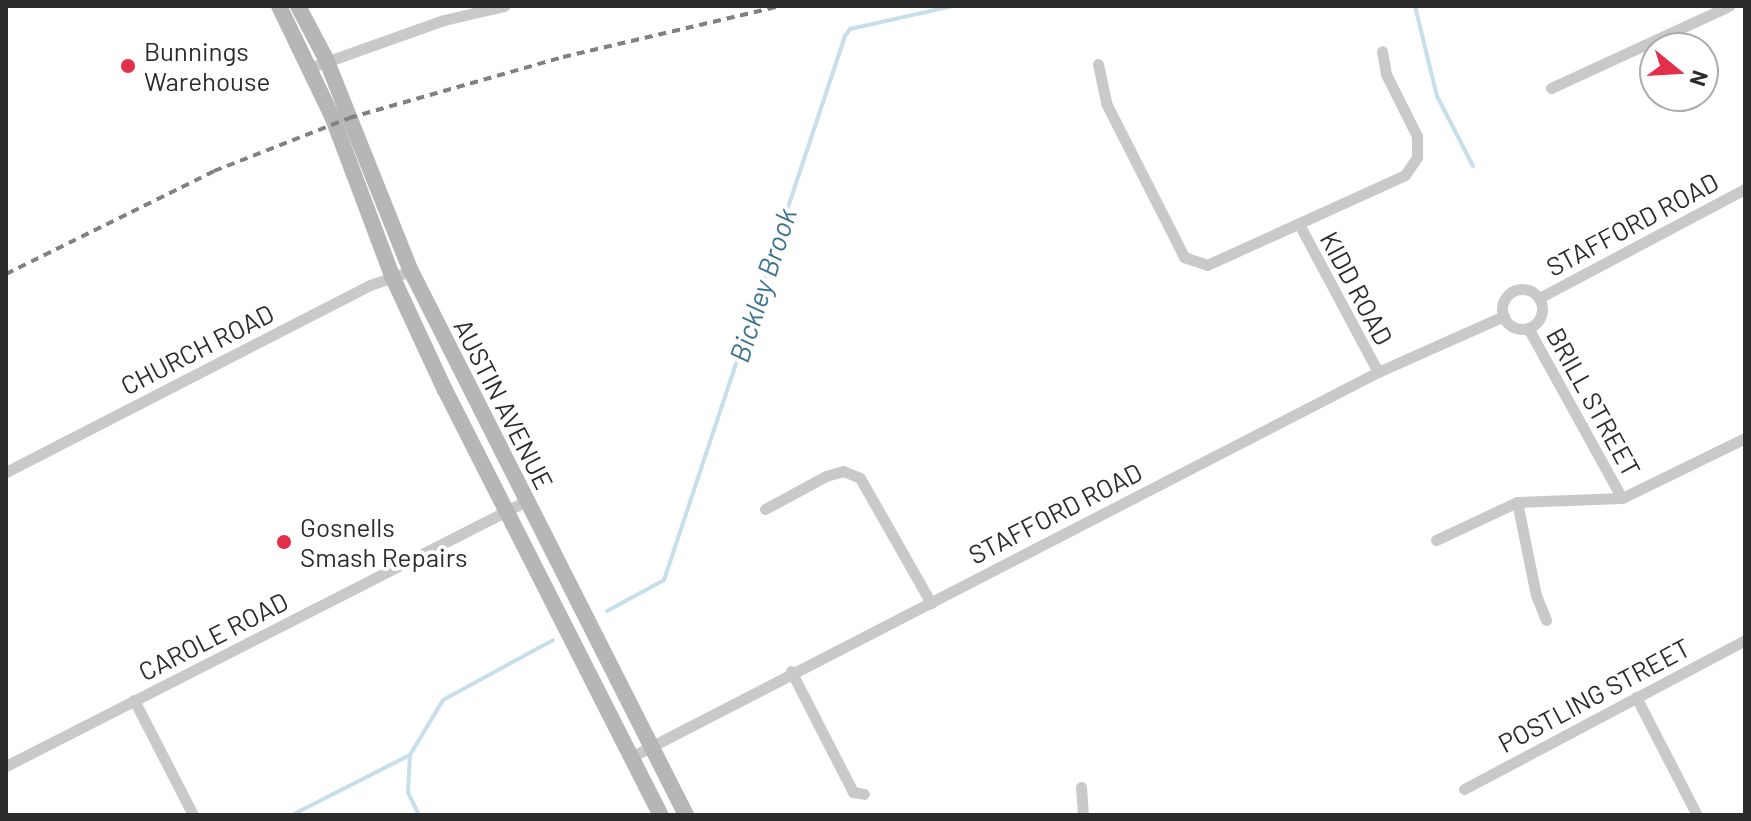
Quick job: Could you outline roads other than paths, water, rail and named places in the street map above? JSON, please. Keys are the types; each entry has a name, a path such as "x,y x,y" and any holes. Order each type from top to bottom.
{"main road":[{"name":"AUSTIN AVENUE","path":"279,6 309,68 392,276 506,511 661,815"},
{"name":"AUSTIN AVENUE","path":"298,6 326,59 411,271 686,815"}],"street":[{"path":"309,68 326,59 504,6"},
{"path":"1551,88 1729,6"},
{"path":"1098,64 1106,103 1184,257 1207,265 1222,263 1405,175 1417,157 1417,136 1386,74 1382,51"},
{"name":"STAFFORD ROAD","path":"1539,298 1745,189"},
{"name":"KIDD ROAD","path":"1299,224 1378,372"},
{"name":"CHURCH ROAD","path":"6,472 392,276 411,271"},
{"name":"STAFFORD ROAD","path":"631,757 791,671 931,603 1378,372 1504,316 1511,293 1525,289 1539,298"},
{"name":"STAFFORD ROAD","path":"1528,328 1541,316 1539,298"},
{"path":"1504,316 1513,326 1528,328"},
{"name":"BRILL STREET","path":"1528,328 1622,498"},
{"path":"1436,540 1517,502 1622,498 1745,438"},
{"path":"765,509 826,476 843,471 860,478 931,603"},
{"name":"CAROLE ROAD","path":"6,766 526,501"},
{"path":"1517,502 1536,595 1546,620"},
{"name":"POSTLING STREET","path":"1464,789 1745,640"},
{"path":"791,671 853,792 864,794"},
{"path":"1636,697 1697,815"},
{"path":"134,700 193,815"},
{"path":"1081,787 1083,815"}],"waterway":[{"name":"Bickley Brook","path":"607,611 664,580 845,36 850,29 953,6"},
{"path":"1415,6 1437,96 1473,166"},
{"name":"Bickley Brook","path":"419,815 408,792 410,755 443,700 553,640"},
{"path":"292,815 410,755"}],"railway":[{"path":"6,274 214,171 349,118 563,57 780,6"}],"place":[{"name":"Bunnings Warehouse","path":"128,66"},
{"name":"Gosnells Smash Repairs","path":"284,542"}]}
